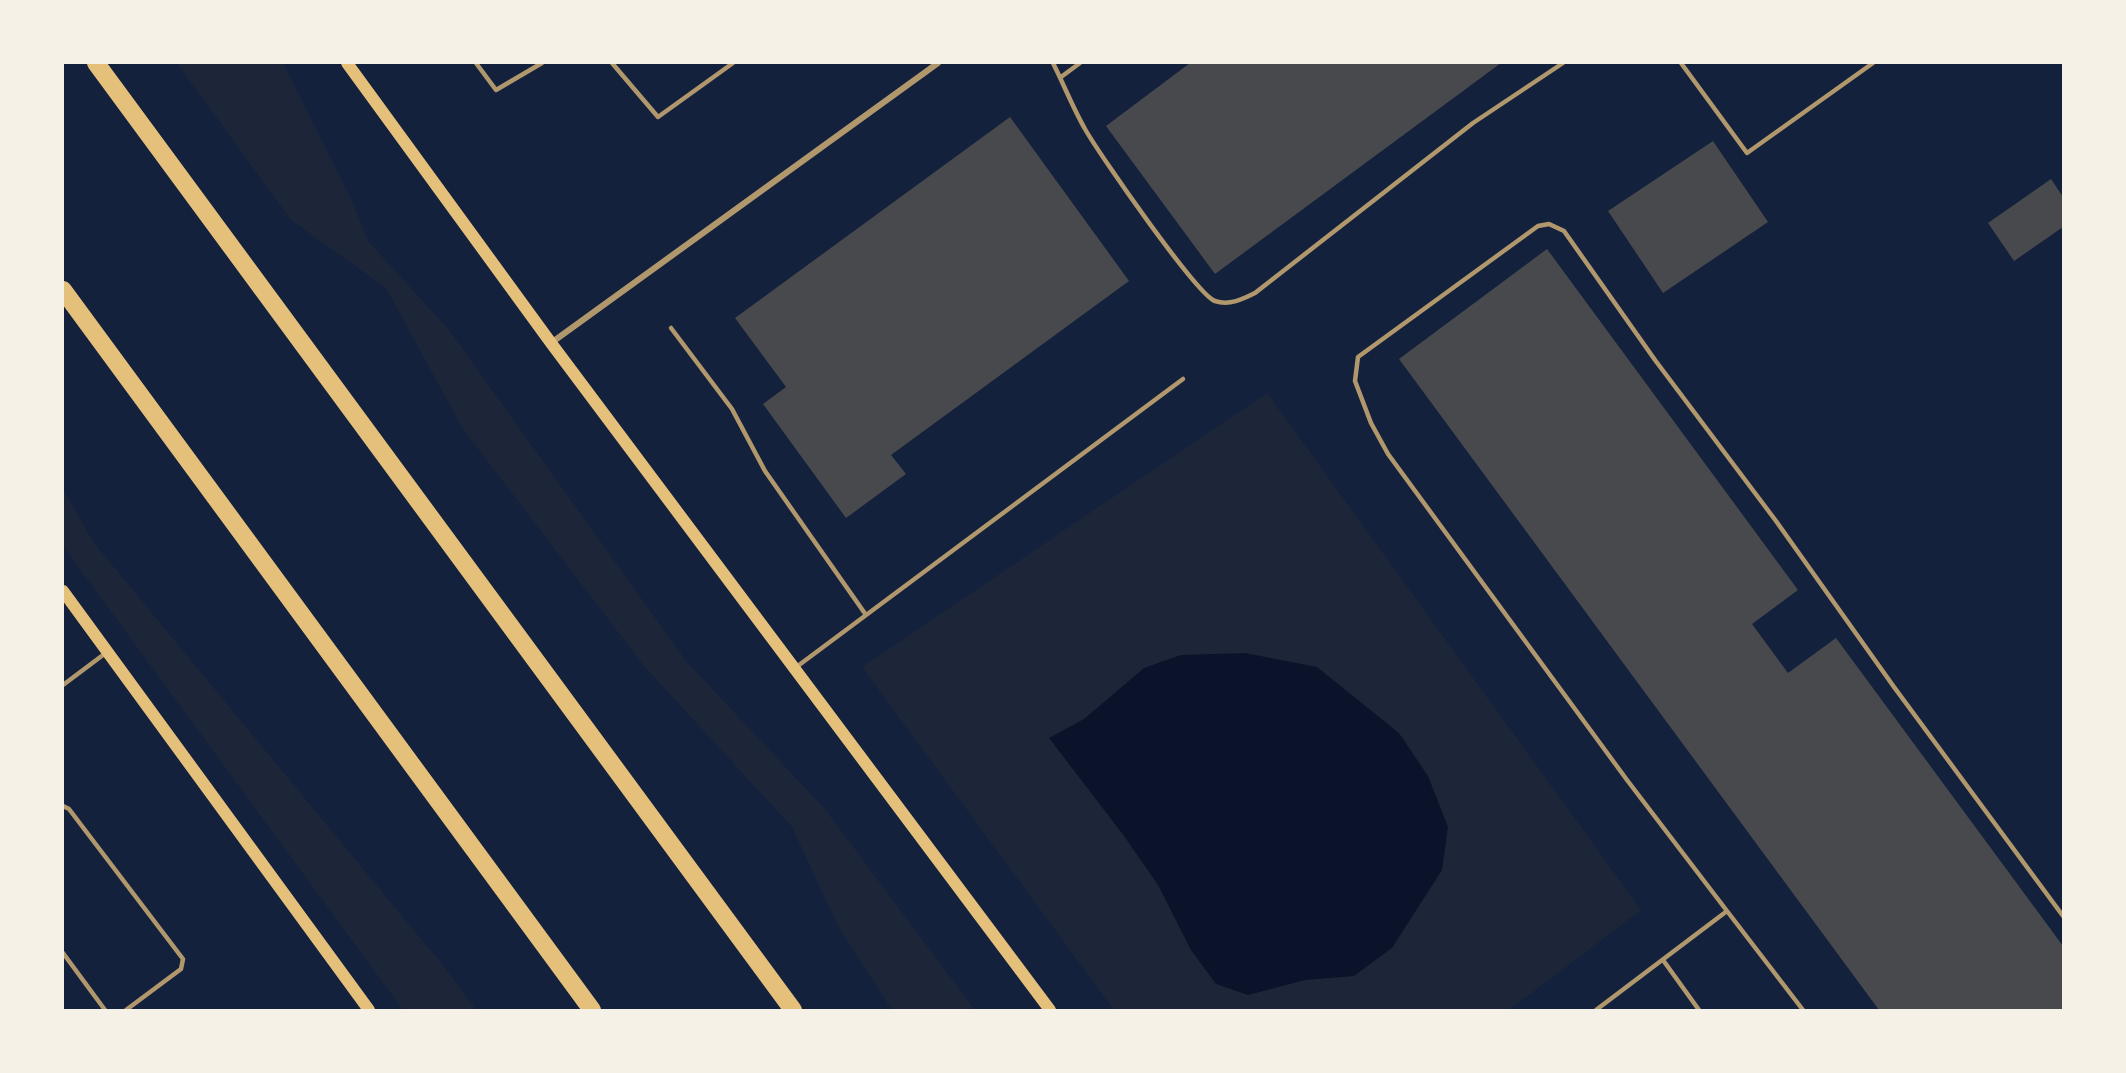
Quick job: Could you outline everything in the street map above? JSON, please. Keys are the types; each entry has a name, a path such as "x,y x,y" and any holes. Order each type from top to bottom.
{"highway":[{"path":"96,63 793,1010"},
{"path":"63,290 592,1010"}],"main road":[{"path":"347,63 551,343 1050,1010"},
{"path":"63,591 369,1010"}],"street":[{"path":"551,343 938,63"}],"lane":[{"path":"476,63 496,90 542,63"},
{"path":"612,63 658,117 733,63"},
{"path":"1053,63 1085,129 1189,276 1214,301 1225,302 1240,300 1255,292 1464,130 1563,63"},
{"path":"1060,77 1080,63"},
{"path":"1681,63 1747,153 1873,63"},
{"path":"1803,1010 1627,780 1388,454 1371,423 1355,381 1358,357 1538,226 1549,224 1564,231 1655,360 1776,521 1894,687 2063,916"},
{"path":"671,328 732,409 765,471 866,615"},
{"path":"795,668 1183,379"},
{"path":"63,684 107,652"},
{"path":"63,806 69,808 183,959 181,969 126,1010"},
{"path":"1596,1010 1727,911"},
{"path":"63,953 105,1010"},
{"path":"1663,960 1699,1010"}],"shaded area":[{"path":"177,63 283,63 353,203 368,241 449,330 686,661 824,808 975,1010 892,1010 839,928 792,827 644,666 463,429 386,288 291,220"},
{"path":"1267,393 1641,910 1509,1010 1114,1010 862,667"},
{"path":"63,489 94,543 445,968 476,1010 403,1010 63,546"},
{"path":"1245,653 1317,667 1399,733 1428,776 1448,827 1442,870 1392,948 1354,976 1305,980 1248,995 1216,984 1191,950 1158,885 1124,836 1049,738 1084,719 1144,668 1181,655"}],"building":[{"path":"1190,63 1501,63 1215,274 1106,126"},
{"path":"1010,117 1129,281 891,455 906,474 846,518 763,404 786,387 735,318"},
{"path":"1713,141 1768,222 1663,293 1608,211"},
{"path":"2051,179 2063,197 2063,227 2014,261 1988,223"},
{"path":"1547,249 1798,590 1752,624 1788,673 1836,638 2063,946 2063,1010 1879,1010 1399,359"}]}
